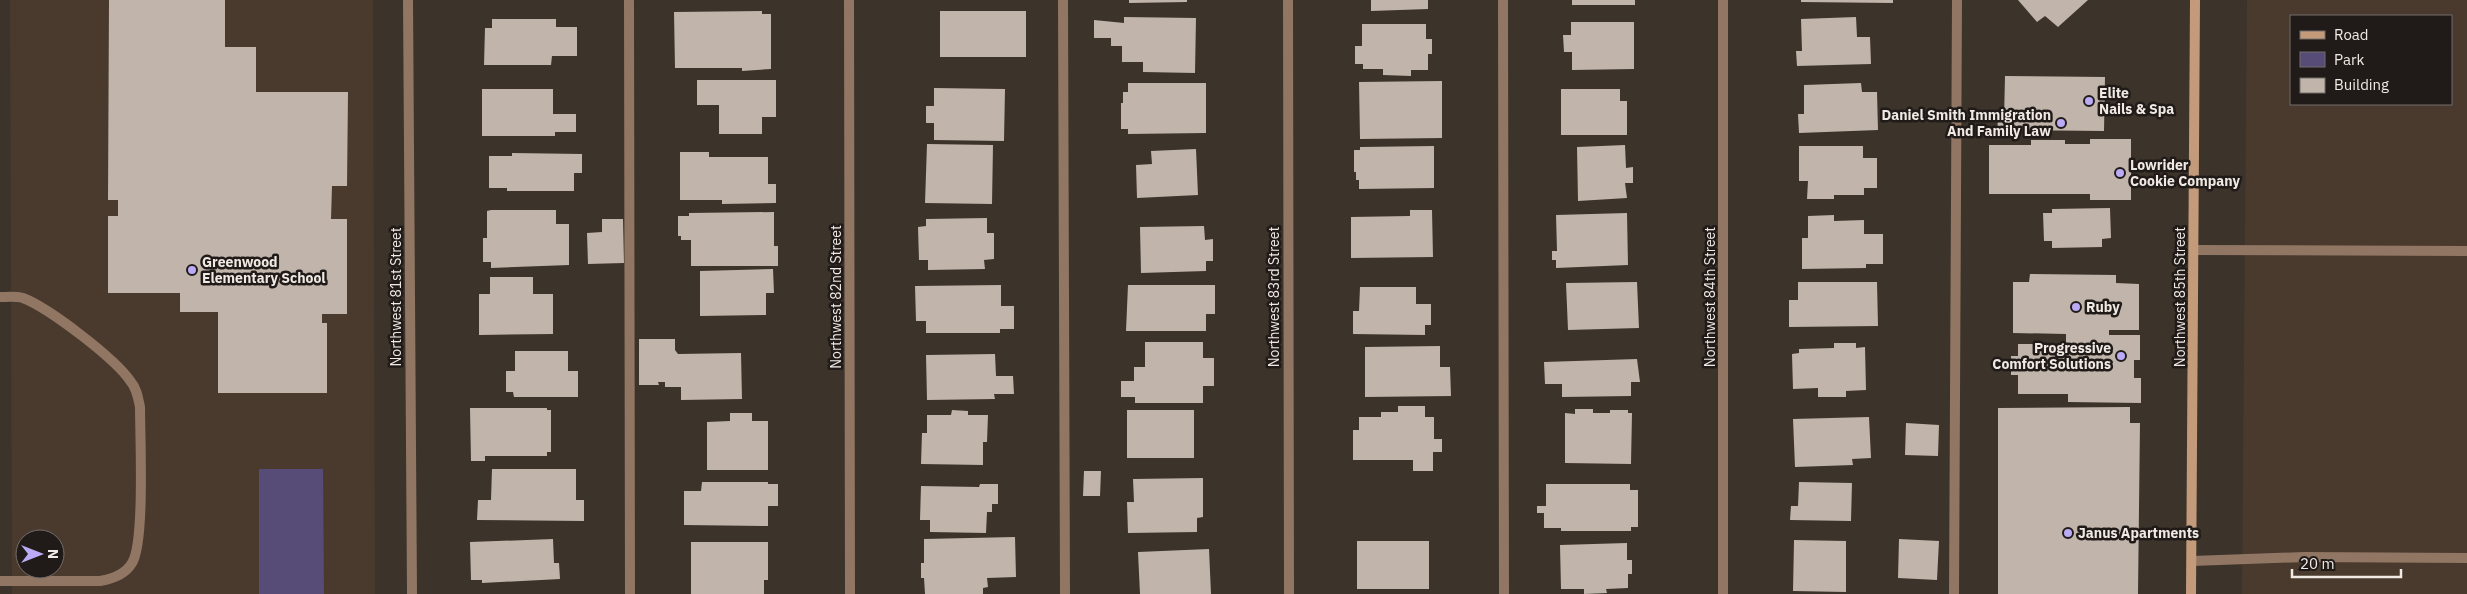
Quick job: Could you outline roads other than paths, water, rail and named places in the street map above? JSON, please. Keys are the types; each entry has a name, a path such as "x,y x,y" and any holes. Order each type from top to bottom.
{"main road":[{"name":"Northwest 85th Street","path":"2191,594 2195,250 2195,0"}],"street":[{"name":"Northwest 81st Street","path":"408,0 412,594"},
{"path":"629,0 630,594"},
{"name":"Northwest 82nd Street","path":"849,0 850,594"},
{"path":"1063,0 1065,594"},
{"name":"Northwest 83rd Street","path":"1288,0 1289,594"},
{"path":"1503,0 1504,594"},
{"name":"Northwest 84th Street","path":"1723,594 1724,0"},
{"path":"1954,594 1957,0"},
{"path":"2195,250 2467,251"},
{"path":"0,297 21,297 47,310 70,327 112,362 131,381 137,392 140,407 139,542 132,565 112,579 100,581 0,581"},
{"path":"2192,561 2304,557 2467,558"}],"place":[{"name":"Elite Nails & Spa","path":"2089,101"},
{"name":"Daniel Smith Immigration And Family Law","path":"2061,123"},
{"name":"Lowrider Cookie Company","path":"2120,173"},
{"name":"Greenwood Elementary School","path":"192,270"},
{"name":"Ruby","path":"2076,307"},
{"name":"Progressive Comfort Solutions","path":"2121,356"},
{"name":"Janus Apartments","path":"2068,533"}]}
